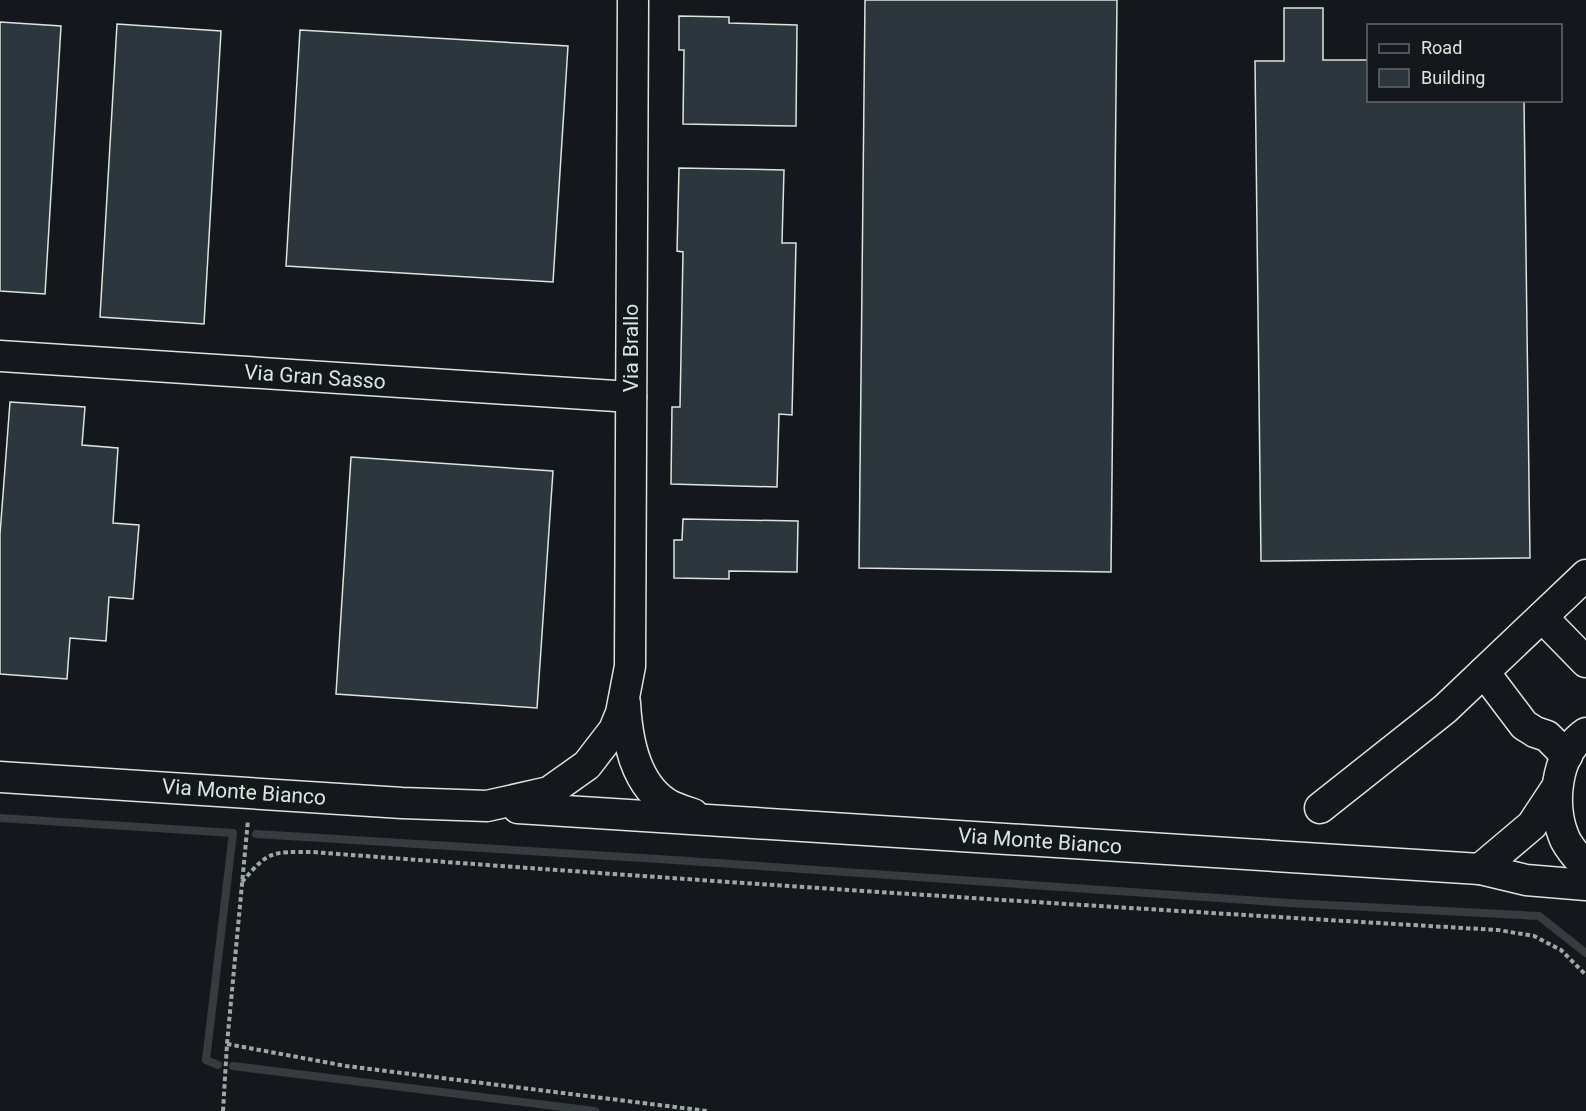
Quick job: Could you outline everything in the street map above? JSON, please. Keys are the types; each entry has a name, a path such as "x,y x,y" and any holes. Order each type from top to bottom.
{"street":[{"name":"Via Brallo","path":"614,730 625,695 630,666 633,0"},
{"name":"Via Gran Sasso","path":"0,356 631,397"},
{"path":"1320,808 1445,709 1586,575"},
{"path":"1542,617 1586,662"},
{"path":"1484,672 1524,725 1547,736 1567,756"},
{"name":"Via Brallo","path":"625,695 626,724 631,747 636,765 648,786 669,805 707,820"},
{"name":"Via Monte Bianco","path":"487,806 549,792 587,765 614,730"},
{"path":"1480,869 1533,825 1557,787 1567,756 1581,736 1586,733"},
{"name":"Via Monte Bianco","path":"0,777 1480,869 1526,879 1586,885"},
{"path":"1557,787 1556,808 1564,839 1586,867"}],"path":[{"path":"223,1111 227,1044 251,793"},
{"path":"242,882 256,865 271,854 312,852 670,879 1498,930 1534,936 1561,950 1586,975"},
{"path":"227,1044 346,1066 707,1111"}],"building":[{"path":"865,0 1117,0 1111,572 859,568"},
{"path":"1284,8 1323,8 1323,60 1367,60 1367,102 1524,102 1530,558 1261,561 1255,61 1284,61"},
{"path":"679,16 729,17 729,23 797,25 796,126 683,124 684,50 679,50"},
{"path":"0,22 61,26 45,294 0,291"},
{"path":"117,24 221,31 204,324 100,317"},
{"path":"300,30 568,46 553,282 286,266"},
{"path":"679,168 784,170 782,243 796,243 792,415 779,414 777,487 671,484 672,407 680,407 683,252 677,251"},
{"path":"10,402 85,407 82,445 118,448 113,523 139,525 133,599 109,597 106,641 70,638 67,679 0,674 0,534"},
{"path":"351,457 553,471 537,708 336,694"},
{"path":"683,519 798,521 797,572 729,571 729,579 674,578 674,540 682,540"}],"waterway":[{"path":"0,818 233,833 206,1060 218,1065"},
{"path":"256,834 674,860 1289,903 1539,916 1586,953"},
{"path":"233,1066 595,1111"}]}
